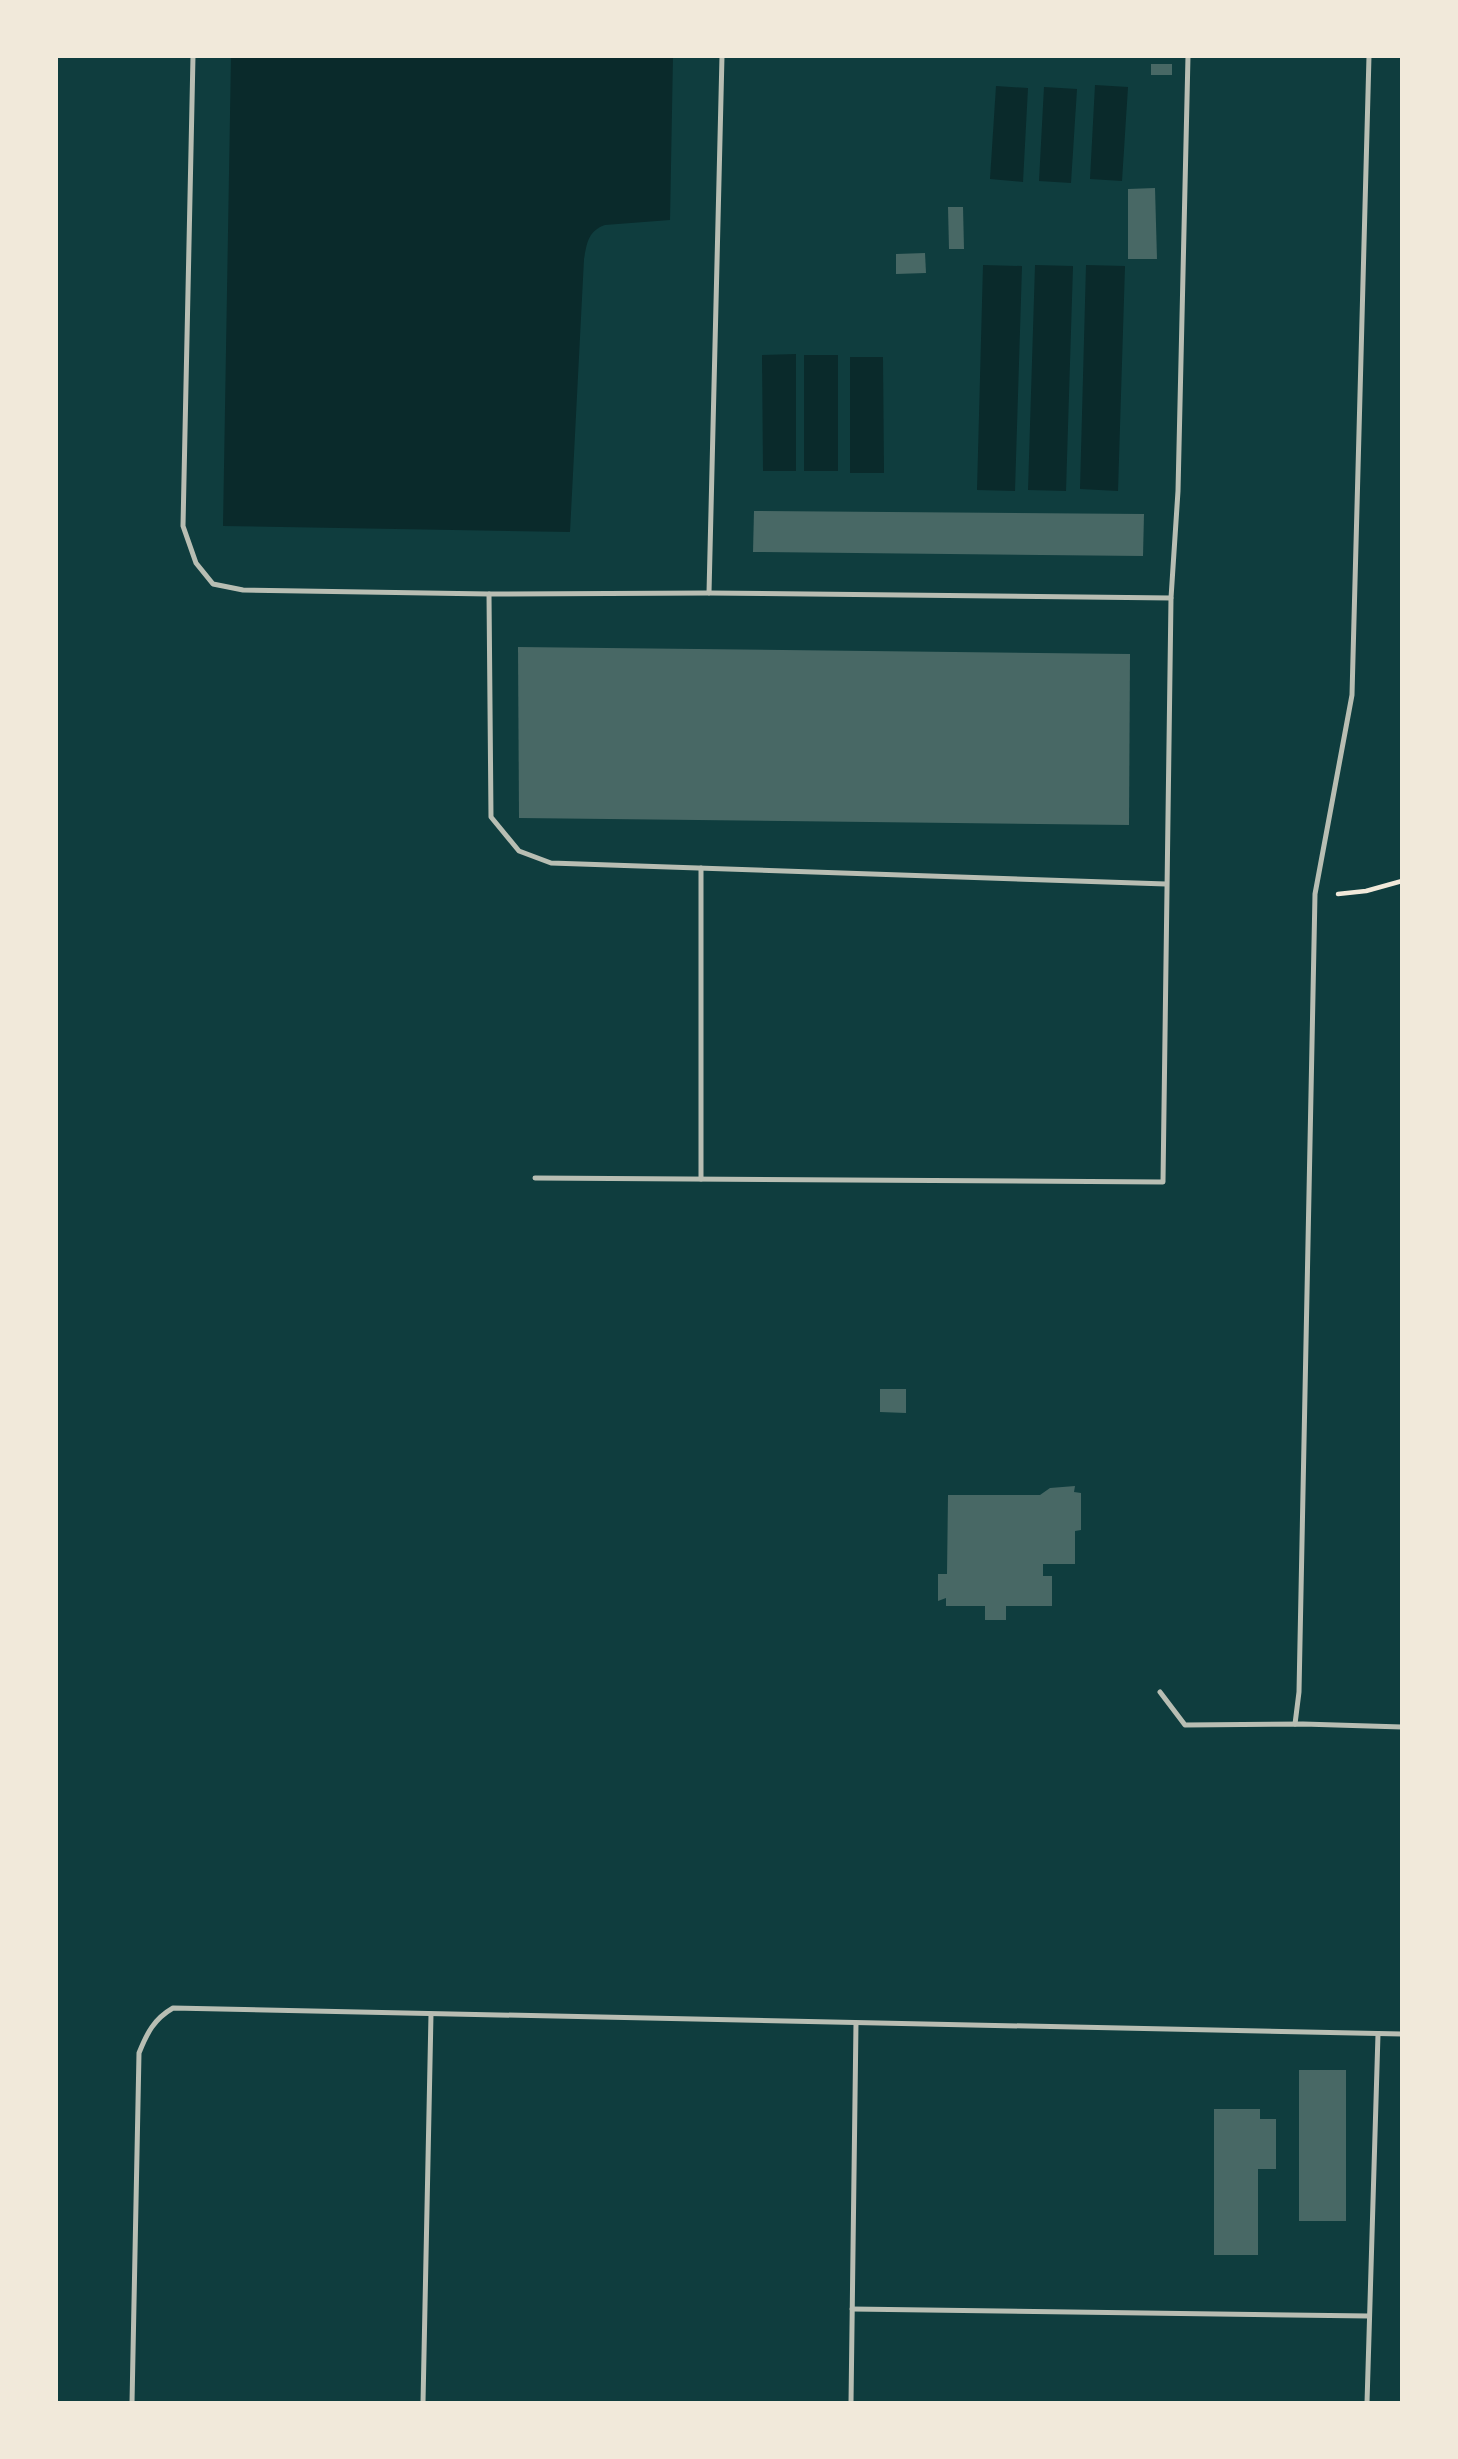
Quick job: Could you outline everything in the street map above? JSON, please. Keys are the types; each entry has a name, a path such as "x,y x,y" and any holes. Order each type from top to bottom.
{"lane":[{"path":"193,56 183,526 196,563 213,584 243,590 489,594 709,593 1171,598"},
{"path":"709,593 722,56"},
{"path":"535,1178 1163,1182 1171,598 1178,491 1188,56"},
{"path":"1295,1724 1299,1664 1315,894 1352,695 1369,56"},
{"path":"489,594 491,817 519,851 551,863 1166,884"},
{"path":"701,868 701,1179"},
{"path":"1160,1692 1185,1725 1402,1727"},
{"path":"132,2403 139,2053 159,2016 173,2008 1402,2034"},
{"path":"423,2403 431,2014"},
{"path":"851,2403 856,2023"},
{"path":"1367,2403 1378,2034"},
{"path":"852,2309 1369,2316"}],"path":[{"path":"1315,894 1366,891 1402,881"}],"water":[{"path":"231,56 673,56 670,220 605,225 592,234 586,248 570,532 223,526"},
{"path":"1095,85 1128,87 1122,181 1090,179"},
{"path":"996,86 1028,88 1023,182 990,179"},
{"path":"1044,87 1077,89 1071,183 1039,181"},
{"path":"983,265 1022,266 1015,491 977,490"},
{"path":"1035,265 1073,266 1066,491 1028,490"},
{"path":"1086,265 1125,266 1118,491 1080,489"},
{"path":"796,354 796,471 763,471 762,355"},
{"path":"804,355 838,355 838,471 804,471"},
{"path":"850,357 883,357 884,473 850,473"}],"building":[{"path":"1151,64 1172,64 1172,75 1151,75"},
{"path":"1155,188 1157,259 1128,259 1128,189"},
{"path":"948,207 963,207 964,249 949,249"},
{"path":"925,253 926,273 896,274 896,254"},
{"path":"754,511 1144,514 1143,556 753,552"},
{"path":"518,647 1130,654 1129,825 519,818"},
{"path":"880,1389 906,1389 906,1413 880,1412"},
{"path":"1075,1486 1074,1492 1081,1493 1081,1530 1075,1531 1075,1564 1043,1564 1043,1576 1052,1576 1052,1606 1006,1606 1006,1620 985,1620 985,1606 946,1606 946,1598 938,1601 938,1574 947,1574 948,1495 1040,1495 1050,1488"},
{"path":"1299,2070 1346,2070 1346,2221 1299,2221"},
{"path":"1214,2109 1260,2109 1260,2119 1276,2119 1276,2169 1258,2169 1258,2255 1214,2255"}]}
